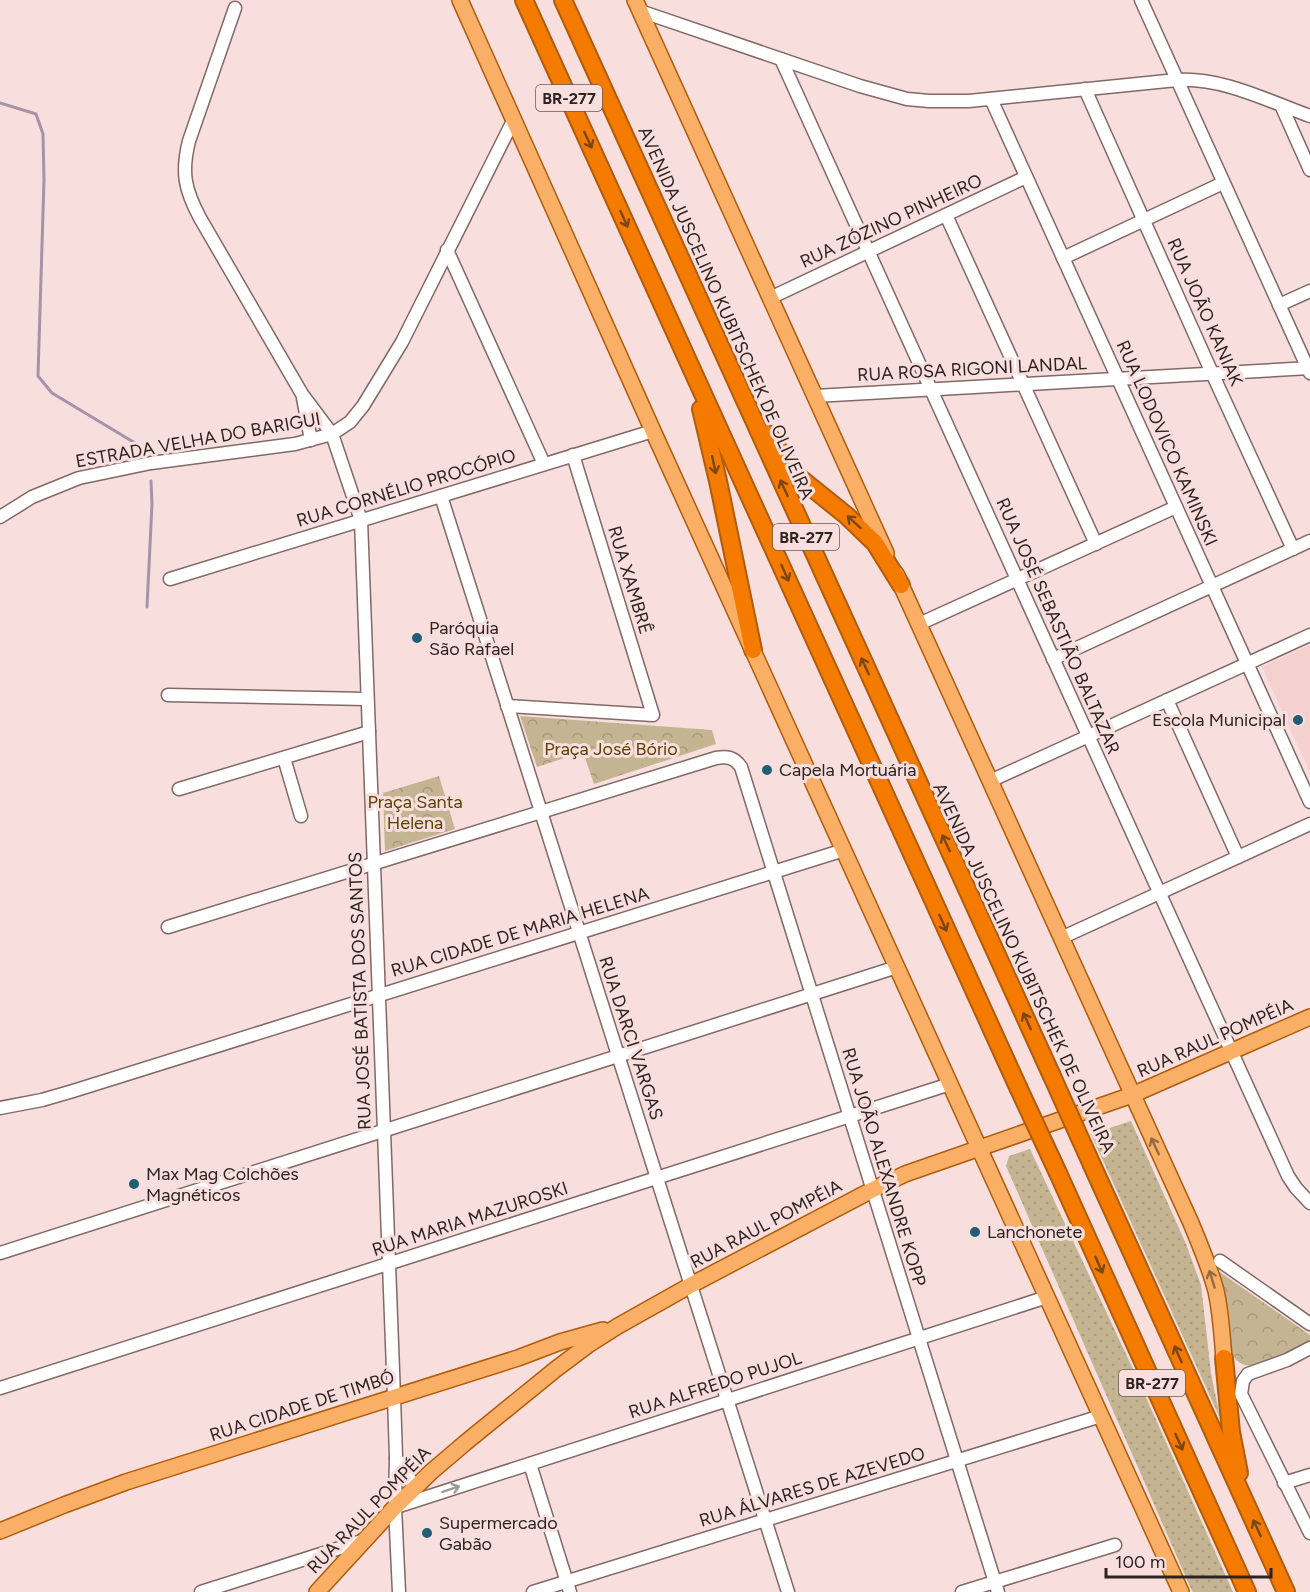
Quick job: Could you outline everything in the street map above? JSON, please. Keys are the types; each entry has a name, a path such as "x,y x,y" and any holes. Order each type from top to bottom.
{"highway":[{"name":"BR-277","path":"524,0 1247,1592"},
{"name":"AVENIDA JUSCELINO KUBITSCHEK DE OLIVEIRA","path":"562,0 1286,1592"},
{"path":"691,367 753,650"},
{"path":"739,390 795,474 864,531 875,543 901,585"},
{"path":"1224,1358 1234,1449 1245,1503"}],"main road":[{"path":"460,0 1181,1592"},
{"path":"637,6 1191,1223 1210,1272 1219,1307 1224,1358"},
{"name":"RUA RAUL POMPÉIA","path":"317,1592 415,1487 456,1449 560,1366 618,1326 873,1190 919,1169 1132,1095 1310,1017"},
{"name":"RUA CIDADE DE TIMBÓ","path":"0,1531 126,1482 518,1358 560,1342 618,1326"},
{"path":"518,1358 560,1366 567,1357 567,1352 565,1346 560,1342"}],"street":[{"path":"1141,0 1309,370"},
{"path":"637,6 867,89 908,99 948,102 1194,80 1214,83 1310,116"},
{"name":"RUA JOSÉ BATISTA DOS SANTOS","path":"236,8 189,141 184,177 192,202 302,394 332,434 361,520 394,1397 395,1508 399,1592"},
{"name":"RUA JOSÉ SEBASTIÃO BALTAZAR","path":"782,59 1288,1176 1310,1203"},
{"name":"RUA JOÃO KANIAK","path":"1085,89 1293,549"},
{"name":"RUA LODOVICO KAMINSKI","path":"991,99 1310,802"},
{"path":"1281,105 1310,170"},
{"name":"ESTRADA VELHA DO BARIGUI","path":"0,518 47,490 79,478 178,459 282,446 332,434 350,422 363,406 402,342 514,120"},
{"name":"RUA ZÓZINO PINHEIRO","path":"771,298 1026,177"},
{"path":"1063,258 1223,183"},
{"path":"946,215 1096,544"},
{"path":"447,250 544,464"},
{"path":"1279,305 1310,291"},
{"name":"RUA ROSA RIGONI LANDAL","path":"815,396 1212,373 1309,370"},
{"name":"RUA JOSÉ BATISTA DOS SANTOS","path":"302,394 311,440"},
{"name":"RUA CORNÉLIO PROCÓPIO","path":"170,579 653,430"},
{"name":"RUA XAMBRÊ","path":"507,706 653,715 573,455"},
{"name":"RUA DARCI VARGAS","path":"441,496 788,1592"},
{"path":"919,624 1176,507"},
{"path":"1053,659 1310,541"},
{"path":"990,781 1310,635"},
{"path":"168,695 368,699"},
{"path":"1167,700 1238,857"},
{"path":"179,789 369,732"},
{"name":"RUA JOÃO ALEXANDRE KOPP","path":"541,812 716,758 731,757 741,767 996,1587"},
{"path":"284,758 301,816"},
{"path":"168,927 541,812"},
{"path":"1061,938 1310,824"},
{"name":"RUA CIDADE DE MARIA HELENA","path":"0,1108 73,1091 843,850"},
{"path":"0,1253 897,967"},
{"name":"RUA MARIA MAZUROSKI","path":"0,1388 950,1084"},
{"path":"1220,1261 1310,1324"},
{"name":"RUA ALFREDO PUJOL","path":"395,1508 1047,1297"},
{"path":"1310,1348 1287,1360 1248,1374 1243,1381 1241,1394 1310,1533"},
{"name":"RUA ÁLVARES DE AZEVEDO","path":"533,1592 568,1587 765,1520 1101,1416"},
{"path":"396,1457 415,1487"},
{"path":"530,1464 568,1587"},
{"path":"1284,1483 1310,1475"},
{"path":"201,1592 366,1539"},
{"path":"962,1592 996,1587 1115,1545"}],"shaded area":[{"name":"Escola Municipal","path":"1310,645 1310,772 1262,667"}],"green space":[{"name":"Praça José Bório","path":"520,716 712,730 716,744 594,784 583,752 537,767"},
{"path":"638,736 646,763 597,777 589,749"},
{"name":"Praça Santa Helena","path":"439,776 455,829 385,851 383,793"},
{"path":"1131,1121 1186,1244 1201,1285 1211,1373 1220,1418 1091,1134"},
{"path":"1030,1149 1140,1384 1233,1592 1192,1591 1006,1166 1009,1156"},
{"path":"1217,1270 1310,1335 1310,1341 1279,1358 1250,1366 1236,1360 1229,1348"}],"waterway":[{"path":"0,103 36,114 43,134 44,180 38,376 52,393 135,443 143,452"},
{"path":"147,607 151,481"}],"place":[{"name":"Paróquia São Rafael","path":"417,638"},
{"name":"Escola Municipal","path":"1298,720"},
{"name":"Capela Mortuária","path":"767,770"},
{"name":"Max Mag Colchões Magnéticos","path":"134,1184"},
{"name":"Lanchonete","path":"975,1232"},
{"name":"Supermercado Gabão","path":"427,1533"}]}
